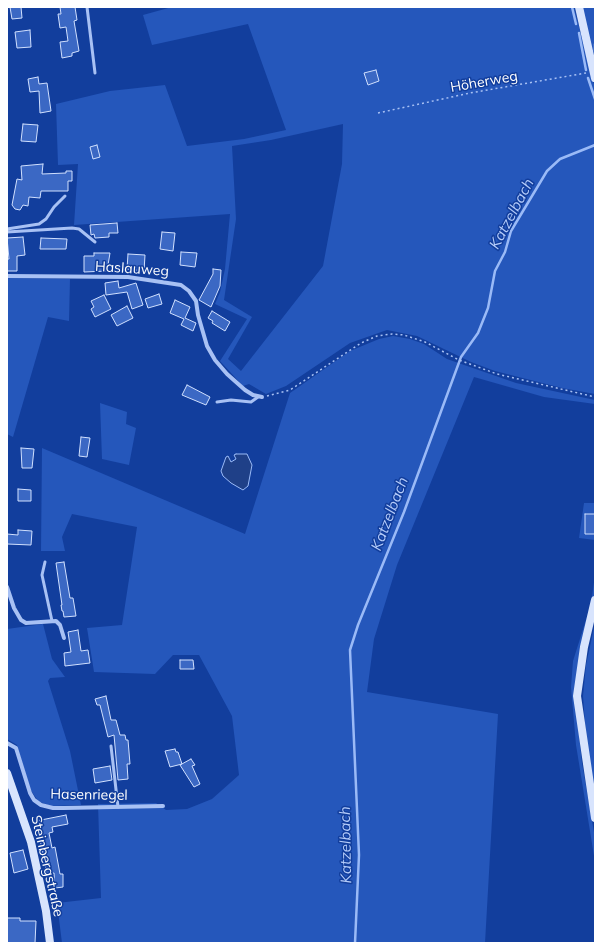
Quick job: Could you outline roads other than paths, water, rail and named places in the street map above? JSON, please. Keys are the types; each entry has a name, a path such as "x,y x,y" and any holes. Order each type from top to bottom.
{"street":[{"path":"579,7 594,75"},
{"name":"Haslauweg","path":"7,276 128,277 180,285 188,291 196,301 198,315 207,346 215,360 236,383 260,397"},
{"path":"7,587 14,608 23,622 35,623 52,621 60,625 64,638"},
{"path":"595,600 584,648 577,696 595,818"},
{"name":"Hasenriegel","path":"7,743 16,748 30,793 34,800 41,805 53,808 163,806"},
{"name":"Steinbergstraße","path":"7,773 31,842 46,911 50,943"}],"lane":[{"path":"87,7 95,73"},
{"path":"7,229 39,224 65,196"},
{"path":"7,232 72,228 80,229 95,242"},
{"path":"217,402 231,400 251,402 260,397"},
{"path":"45,562 42,575 52,621"},
{"path":"111,746 118,807"}],"waterway":[{"path":"572,7 576,24"},
{"path":"579,33 586,70"},
{"name":"Katzelbach","path":"595,44 595,51"},
{"path":"588,78 595,99"},
{"name":"Katzelbach","path":"355,943 359,855 350,650 358,625 404,512 461,357 478,333 488,308 495,271 505,252 511,231 547,171 560,159 595,145"}]}
